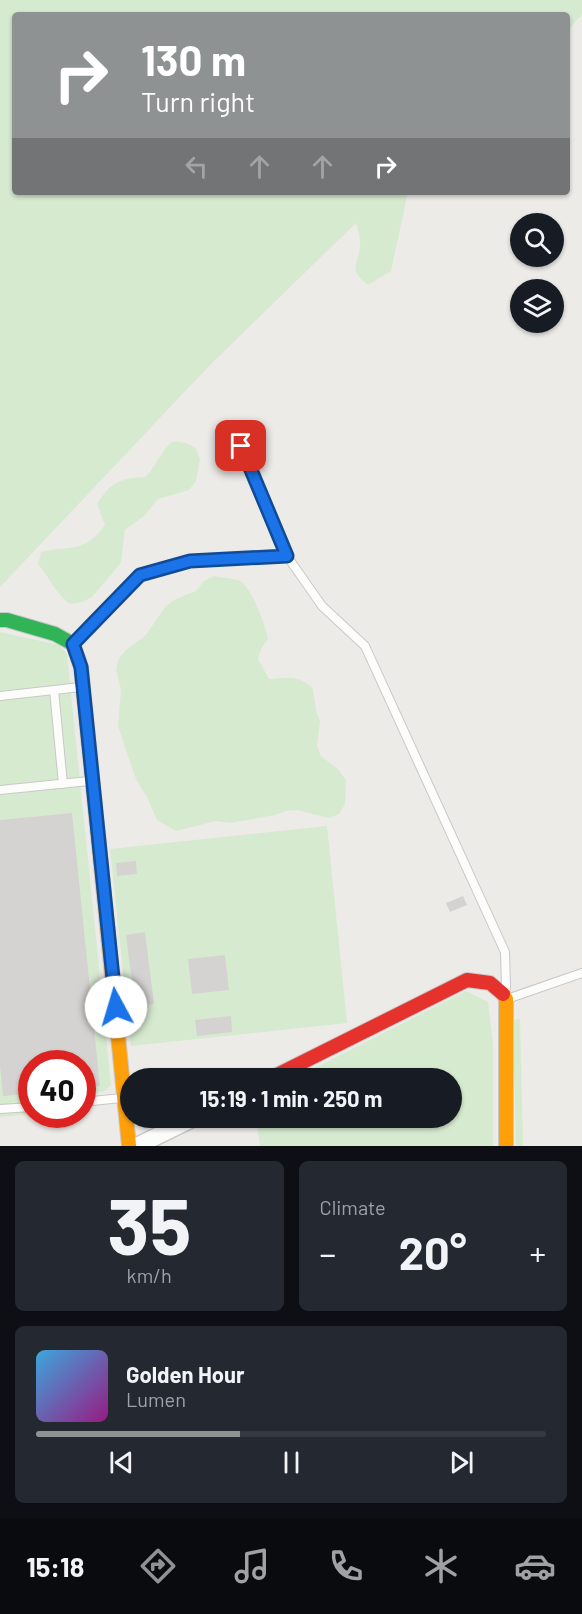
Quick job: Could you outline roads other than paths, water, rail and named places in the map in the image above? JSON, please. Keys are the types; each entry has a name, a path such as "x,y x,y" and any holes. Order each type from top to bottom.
{"street":[{"path":"0,620 55,634 73,644 81,667 122,1068"},
{"path":"291,1068 466,980 484,980 500,988 506,999 506,1146"},
{"path":"128,1128 129,1146"},
{"path":"137,1146 174,1128"}],"lane":[{"path":"241,446 287,556 322,606 365,646 505,952 506,999 582,973"},
{"path":"73,644 140,575 190,561 287,556"},
{"path":"0,696 83,687"},
{"path":"54,690 63,784"},
{"path":"0,790 93,781"},
{"path":"96,1100 120,1098"},
{"path":"0,1109 18,1108"}]}
